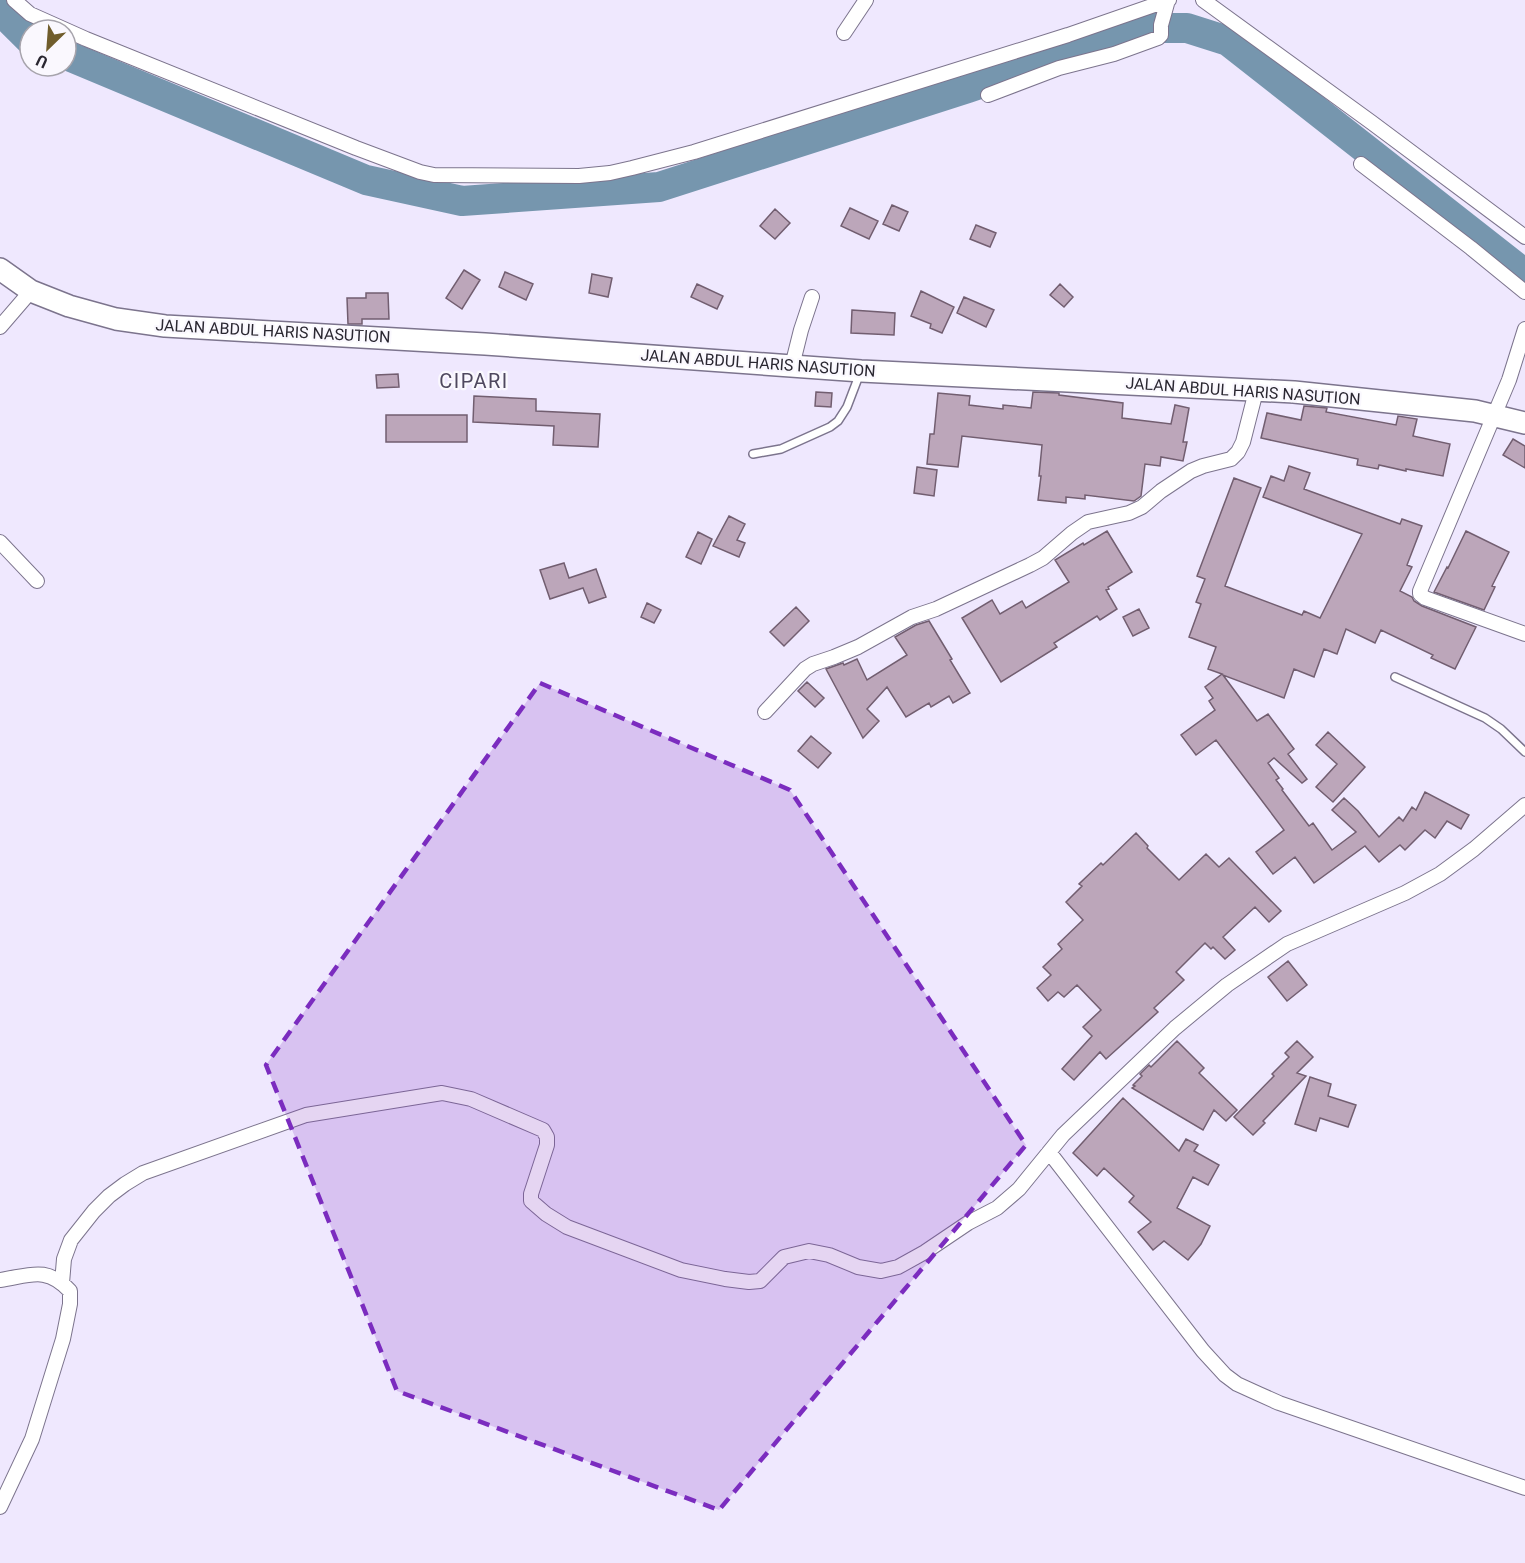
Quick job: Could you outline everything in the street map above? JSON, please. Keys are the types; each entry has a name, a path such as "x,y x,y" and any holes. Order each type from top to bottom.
{"main road":[{"name":"JALAN ABDUL HARIS NASUTION","path":"0,269 32,291 69,306 116,319 165,327 473,343 861,371 1317,394 1475,411 1525,423"}],"street":[{"path":"14,0 30,14 87,39 420,172 434,175 579,176 632,168 694,152 1068,35 1169,0"},
{"path":"844,33 866,0"},
{"path":"988,95 1059,68 1114,54 1158,38 1169,0"},
{"path":"1203,0 1525,237"},
{"path":"1361,164 1472,248 1525,292"},
{"path":"0,327 32,291"},
{"path":"792,366 812,297"},
{"path":"1525,329 1509,380 1420,594 1425,598 1525,634"},
{"path":"765,712 813,664 858,647 912,617 936,609 1030,566 1088,522 1129,513 1142,507 1191,471 1231,459 1243,442 1256,391"},
{"path":"0,542 37,581"},
{"path":"62,1283 64,1259 71,1240 109,1196 143,1173 306,1115 442,1093 471,1099 543,1130 547,1137 547,1145 531,1202 567,1227 681,1270 749,1282 760,1281 784,1257 808,1251 829,1255 858,1268 881,1271 898,1266 996,1208 1019,1189 1063,1135 1175,1028 1227,985 1287,944 1405,893 1440,874 1474,849 1525,805"},
{"path":"1049,1152 1203,1351 1225,1375 1237,1384 1279,1403 1525,1488"},
{"path":"0,1281 25,1275 44,1274 62,1283 70,1291 70,1304 63,1339 32,1439 0,1507"}],"lane":[{"path":"753,454 781,449 830,427 838,421 847,407 861,371"},
{"path":"1395,677 1485,718 1501,729 1525,752"}],"highlighted area":[{"path":"540,683 790,790 1026,1145 719,1510 397,1391 266,1065"}],"building":[{"path":"892,205 908,212 899,231 883,224"},
{"path":"850,208 878,221 869,239 841,226"},
{"path":"775,209 790,223 775,239 760,226"},
{"path":"976,225 996,233 990,247 970,239"},
{"path":"464,270 480,280 462,309 446,298"},
{"path":"505,272 533,284 526,300 499,287"},
{"path":"592,274 612,278 608,297 589,293"},
{"path":"697,284 723,296 717,309 691,297"},
{"path":"1060,284 1073,297 1064,307 1050,295"},
{"path":"921,291 954,307 942,333 930,328 931,324 911,316"},
{"path":"366,293 388,293 389,319 362,319 362,324 348,324 347,298 366,298"},
{"path":"964,297 994,310 986,327 957,313"},
{"path":"852,310 895,313 894,335 851,333"},
{"path":"398,374 399,387 377,388 376,375"},
{"path":"816,392 832,393 831,407 815,406"},
{"path":"1033,392 1059,393 1059,395 1123,403 1122,418 1171,424 1175,405 1189,408 1183,442 1187,442 1183,461 1161,457 1160,466 1145,464 1141,496 1134,501 1085,495 1085,499 1066,497 1066,503 1038,500 1042,445 962,436 958,467 927,464 930,434 934,434 938,393 970,396 969,405 1003,409 1003,405 1031,408"},
{"path":"474,396 536,399 536,411 600,414 598,447 553,445 554,426 473,422"},
{"path":"1304,406 1327,408 1326,412 1396,425 1398,416 1417,419 1413,436 1450,444 1443,476 1379,465 1378,469 1357,465 1358,459 1261,438 1267,413 1301,420"},
{"path":"386,415 467,415 467,442 386,442"},
{"path":"1513,439 1525,446 1525,468 1503,455"},
{"path":"1289,466 1310,473 1304,489 1400,524 1402,519 1422,526 1407,565 1412,567 1400,591 1412,597 1422,606 1476,627 1455,669 1431,658 1433,655 1381,630 1375,643 1346,629 1337,654 1324,649 1314,677 1294,669 1284,698 1223,675 1257,721 1268,714 1294,749 1288,754 1307,779 1302,783 1274,758 1268,763 1279,778 1276,780 1282,790 1309,826 1313,823 1332,850 1356,832 1332,810 1344,798 1379,837 1399,817 1403,821 1412,807 1416,810 1425,792 1469,815 1461,829 1447,821 1435,838 1425,830 1405,850 1400,845 1379,862 1365,846 1314,883 1295,857 1273,874 1256,852 1284,830 1216,740 1196,755 1181,735 1215,710 1209,701 1213,698 1205,687 1222,674 1208,669 1216,647 1189,637 1201,604 1196,602 1205,579 1197,576 1234,478 1261,488 1225,586 1302,615 1304,611 1320,618 1362,534 1263,497 1271,476 1284,481"},
{"path":"917,467 937,470 934,496 914,493"},
{"path":"729,516 745,524 737,540 745,543 739,557 713,546"},
{"path":"1107,531 1132,572 1106,590 1117,609 1100,620 1097,616 1054,643 1057,647 1001,682 962,618 992,600 1000,614 1022,601 1026,608 1069,582 1055,560"},
{"path":"1466,531 1509,552 1492,586 1495,587 1484,610 1434,592"},
{"path":"698,532 712,539 701,564 686,557"},
{"path":"564,563 569,578 596,569 606,597 589,603 583,588 550,599 540,570"},
{"path":"647,603 661,610 654,623 641,617"},
{"path":"796,607 809,621 784,646 770,632"},
{"path":"1139,609 1149,628 1133,636 1123,617"},
{"path":"929,621 970,693 953,703 949,696 931,707 929,703 906,717 887,687 867,709 879,721 863,738 826,669 857,659 867,680 907,655 895,637 916,625"},
{"path":"807,682 824,698 815,707 798,691"},
{"path":"1328,732 1365,767 1333,802 1316,787 1337,764 1316,745"},
{"path":"811,736 831,753 818,768 798,751"},
{"path":"1136,833 1148,846 1147,848 1179,880 1206,854 1219,867 1229,858 1281,911 1269,922 1255,907 1223,937 1235,950 1225,959 1213,947 1211,949 1205,943 1176,972 1184,980 1154,1008 1158,1012 1106,1059 1100,1052 1074,1080 1062,1069 1092,1036 1083,1027 1101,1010 1077,985 1064,997 1058,992 1048,1001 1037,988 1051,975 1043,967 1062,949 1058,944 1083,920 1066,902 1082,886 1079,884 1101,863 1103,865"},
{"path":"1288,961 1307,985 1287,1001 1268,977"},
{"path":"1177,1041 1204,1068 1199,1073 1237,1110 1226,1121 1214,1110 1203,1130 1132,1088 1142,1076 1140,1074 1149,1065 1151,1067"},
{"path":"1297,1041 1313,1057 1297,1073 1306,1076 1263,1121 1265,1123 1253,1135 1234,1117 1274,1076 1272,1074 1289,1057 1285,1053"},
{"path":"1310,1077 1331,1084 1328,1096 1356,1105 1348,1127 1320,1118 1316,1131 1295,1124"},
{"path":"1123,1098 1179,1151 1186,1139 1198,1145 1194,1151 1219,1165 1208,1185 1193,1177 1177,1208 1210,1226 1201,1244 1188,1260 1164,1241 1153,1250 1138,1232 1151,1222 1129,1202 1134,1196 1104,1168 1097,1176 1073,1153"}],"waterway":[{"path":"0,10 18,28"},
{"path":"78,60 366,180 462,201 659,187 968,88 1144,28 1187,28 1228,41 1525,274"}],"district":[{"name":"CIPARI","path":"474,381"}]}
